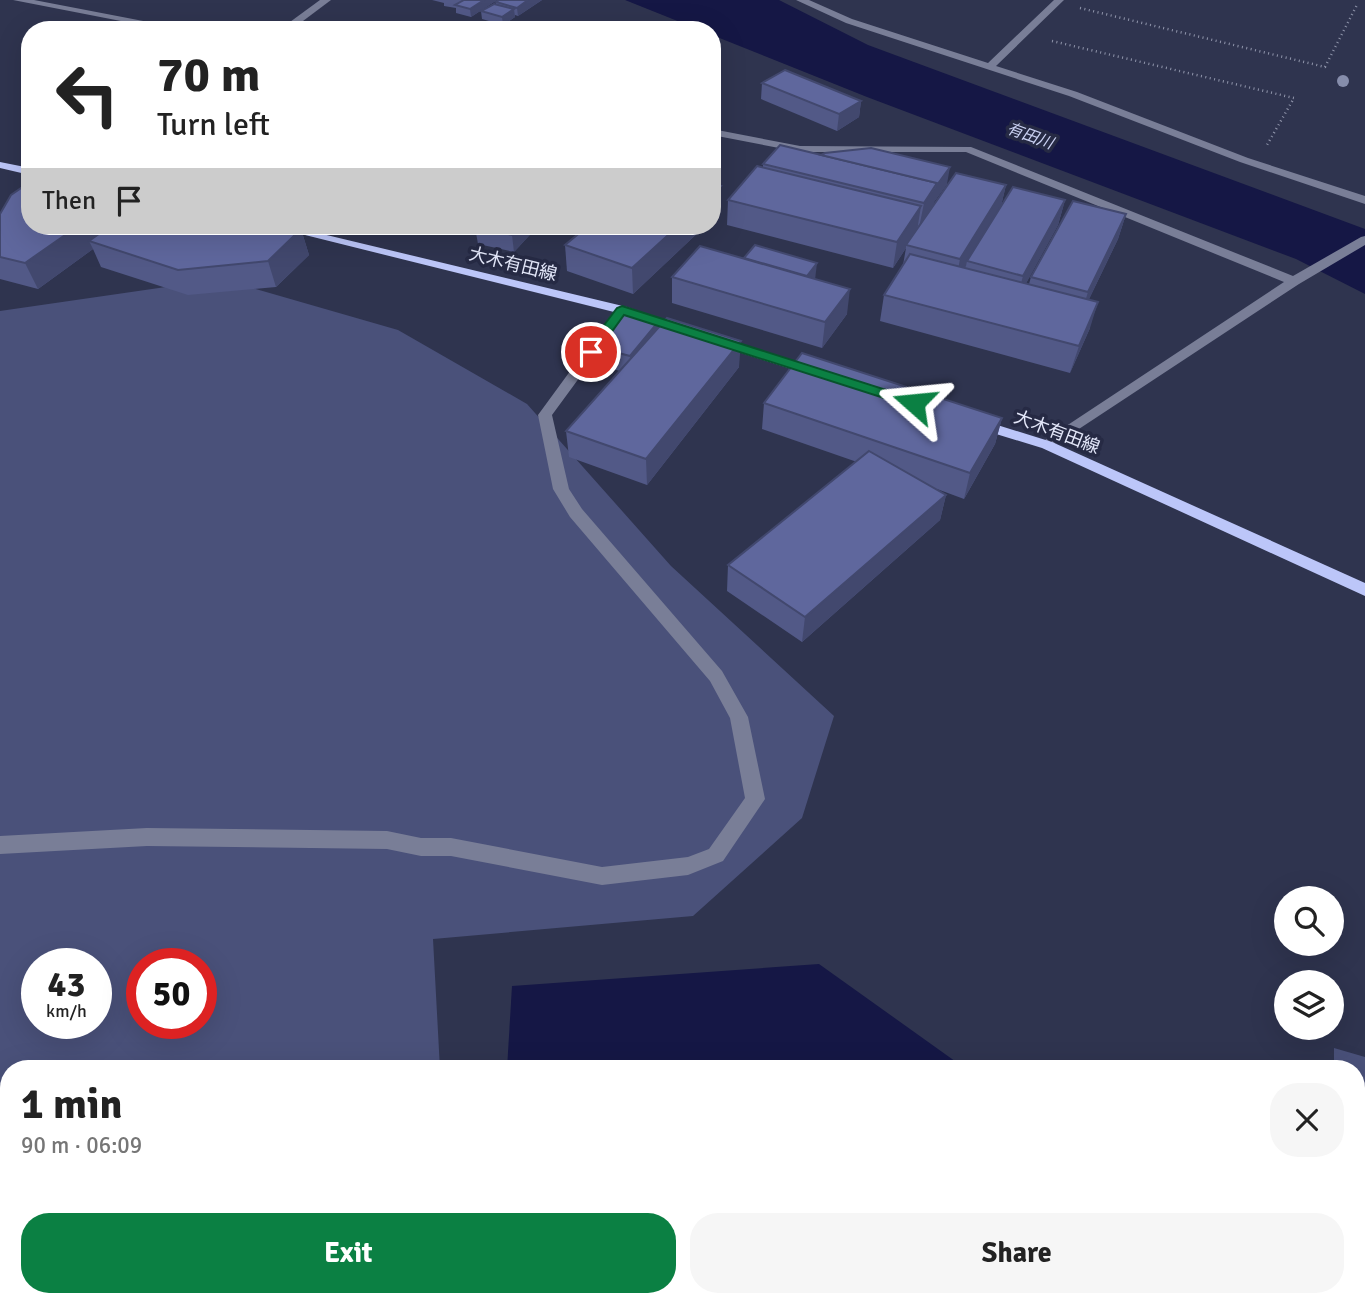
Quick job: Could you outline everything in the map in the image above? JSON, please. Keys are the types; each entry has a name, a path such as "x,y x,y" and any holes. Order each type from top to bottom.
{"main road":[{"path":"0,165 21,170"},
{"name":"大木有田線","path":"312,235 622,310 834,378"},
{"name":"大木有田線","path":"967,420 1046,445 1365,590"}],"street":[{"path":"18,0 135,21"},
{"path":"297,21 326,0"},
{"path":"801,0 849,20 1073,94 1244,160 1365,200"},
{"path":"988,68 1059,0"},
{"path":"721,134 800,149 967,149 1294,281"},
{"path":"1046,445 1294,281 1365,240"},
{"path":"0,845 148,837 387,840 421,847 451,847 602,876 688,866 716,855 755,799 739,717 716,676 576,513 561,489 545,415 622,310"}],"path":[{"path":"1078,8 1325,67 1358,3"},
{"path":"1044,39 1294,98 1268,145"}],"shaded area":[{"path":"221,279 398,330 527,404 671,566 834,716 802,818 693,916 433,939 440,1060 0,1060 0,311"},
{"path":"1334,1048 1365,1057 1365,1060 1334,1060"}],"water":[{"name":"有田川","path":"625,0 779,0 868,45 1365,229 1365,294 1296,259 867,97 721,39 721,21 678,21"},
{"path":"819,964 953,1060 508,1060 512,986"}],"building":[{"path":"464,0 484,0 470,9 455,5"},
{"path":"528,0 517,8 496,2"},
{"path":"494,4 514,9 502,17 481,11"},
{"path":"785,70 861,101 839,114 762,83"},
{"path":"780,145 937,183 924,203 763,164"},
{"path":"871,148 950,167 937,185 821,155"},
{"path":"757,166 921,206 897,242 728,200"},
{"path":"956,173 1006,185 960,259 906,245"},
{"path":"1013,187 1065,200 1023,276 967,261"},
{"path":"21,188 21,235 65,235 25,263 0,257 0,214 11,195"},
{"path":"1073,201 1126,214 1088,292 1031,277"},
{"path":"97,235 295,235 268,261 178,270 89,241"},
{"path":"577,235 668,235 632,268 565,245"},
{"path":"755,245 817,263 807,276 744,258"},
{"path":"700,246 850,289 825,322 672,277"},
{"path":"910,254 1098,302 1079,346 884,295"},
{"path":"626,311 659,321 630,356 596,347"},
{"path":"667,318 741,341 646,459 566,431"},
{"path":"802,353 1002,418 970,473 764,403"},
{"path":"869,451 946,495 805,617 728,565"}],"route":[{"path":"591,352 622,310 914,403"}]}
